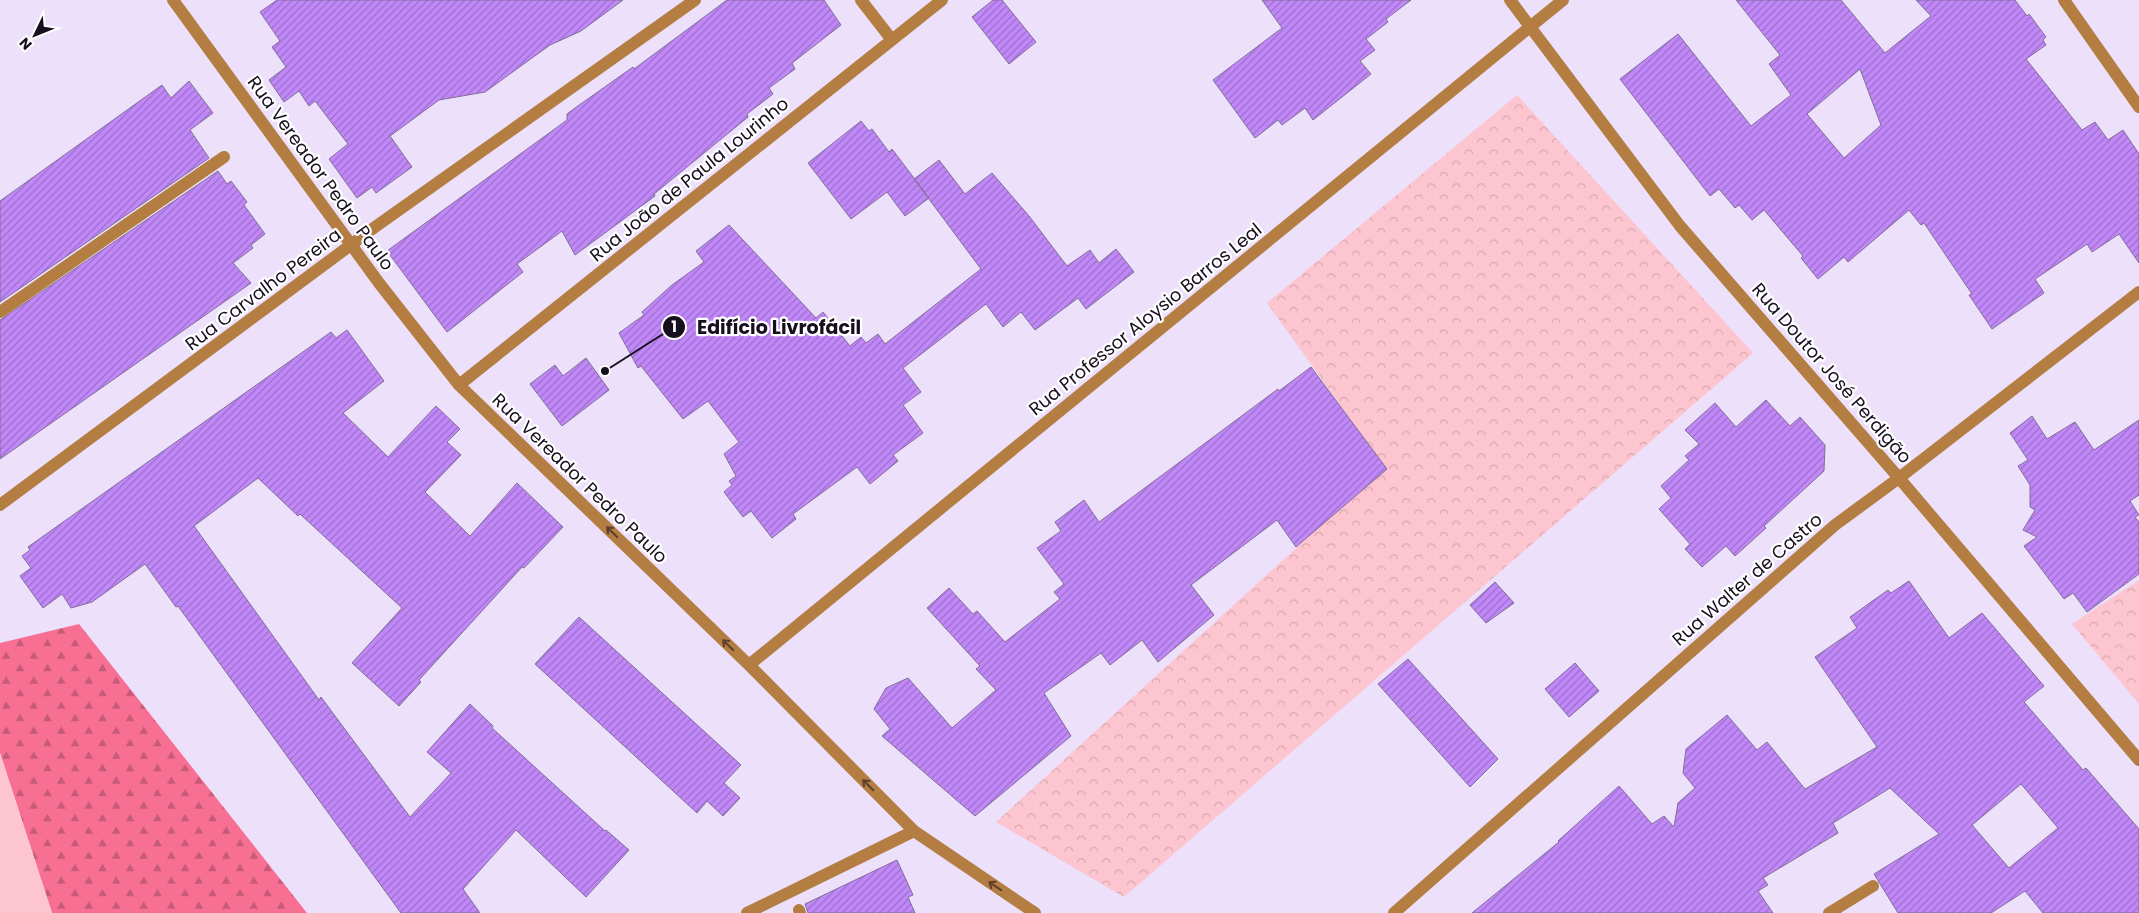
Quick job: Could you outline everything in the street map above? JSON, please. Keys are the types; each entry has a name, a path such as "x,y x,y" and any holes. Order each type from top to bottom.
{"street":[{"name":"Rua Vereador Pedro Paulo","path":"173,0 352,244 378,283 459,386 749,665 914,831 1035,913"},
{"name":"Rua Carvalho Pereira","path":"0,505 352,244 695,0"},
{"path":"861,0 892,40"},
{"name":"Rua João de Paula Lourinho","path":"459,386 942,0"},
{"name":"Rua Doutor José Perdigão","path":"1510,0 1680,226 1899,478 2139,760"},
{"name":"Rua Professor Aloysio Barros Leal","path":"749,665 1563,0"},
{"path":"2064,0 2139,107"},
{"path":"0,312 224,156"},
{"name":"Rua Walter de Castro","path":"1394,913 1835,525 1899,478 2139,292"},
{"path":"747,913 914,831"},
{"path":"1829,913 1873,886"}],"green space":[{"path":"1517,95 1753,353 1124,897 996,822 1385,467 1267,303"},
{"path":"2139,580 2139,704 2072,624"},
{"path":"79,624 307,913 52,913 0,753 0,643"},
{"path":"0,753 52,913 0,913"}],"building":[{"path":"277,0 623,0 581,31 550,45 485,92 439,100 390,136 412,167 376,193 372,187 357,198 329,159 348,144 315,101 309,106 299,91 284,102 269,80 286,67 272,47 280,41 260,12"},
{"path":"727,0 824,0 841,25 792,63 795,69 769,88 773,94 747,114 748,117 654,194 655,196 575,255 562,231 517,264 523,272 447,332 387,251 567,120 567,114 575,108 633,67 634,69"},
{"path":"993,0 1002,0 1036,42 1009,64 972,17"},
{"path":"1262,0 1411,0 1386,19 1388,22 1366,39 1375,50 1360,61 1371,74 1313,120 1305,108 1282,125 1278,120 1255,138 1213,80 1282,28"},
{"path":"1736,0 1841,0 1885,53 1931,16 1916,0 2015,0 2027,16 2029,14 2046,37 2043,40 2046,45 2026,59 2082,130 2095,122 2108,140 2123,130 2139,154 2139,263 2119,234 2092,252 2087,244 2035,279 2044,293 1992,329 1969,295 1972,294 1924,223 1921,225 1909,210 1848,262 1844,257 1818,279 1801,258 1803,256 1764,210 1752,220 1739,205 1735,208 1719,189 1710,196 1620,79 1678,34 1751,126 1791,95 1769,64 1780,55","holes":["1860,69 1881,125 1844,158 1807,114"]},
{"path":"189,81 213,113 190,130 209,158 0,302 0,201 162,85 171,98"},
{"path":"861,121 869,131 872,129 889,152 892,149 929,198 905,216 887,192 851,219 808,163"},
{"path":"939,160 965,194 992,173 1029,216 1067,266 1090,250 1099,263 1116,249 1134,272 1086,309 1078,298 1035,330 1021,312 1003,327 986,304 903,368 921,392 903,405 923,433 893,455 898,461 870,484 857,467 793,514 796,519 772,538 751,511 743,517 724,492 732,485 729,481 736,476 724,454 739,442 708,401 683,419 641,366 638,368 619,333 644,315 642,312 672,285 704,262 696,251 729,225 816,318 823,312 850,346 861,337 866,343 878,334 885,344 981,269 914,179"},
{"path":"218,171 227,184 231,181 247,202 244,205 265,234 251,245 253,248 233,263 251,283 0,459 0,320"},
{"path":"347,330 384,381 343,413 388,457 436,406 460,429 447,442 461,455 425,492 470,536 517,483 563,527 524,568 522,567 419,680 421,682 399,706 352,663 402,608 300,514 298,516 258,478 194,526 319,700 321,697 410,817 451,773 427,752 470,704 493,726 492,728 605,831 629,850 586,897 516,830 463,889 480,913 401,913 178,606 176,607 145,564 92,602 71,608 62,594 43,608 20,576 31,568 22,556 30,550 28,547 331,332 336,338"},
{"path":"586,358 609,390 562,426 530,384 555,365 563,376"},
{"path":"1311,367 1387,469 1296,547 1277,520 1191,585 1214,615 1158,662 1142,640 1110,665 1101,653 1044,693 1071,736 975,816 882,736 890,729 874,709 886,688 908,678 952,728 996,690 976,669 980,666 927,608 949,588 973,614 977,611 1005,642 1060,599 1054,592 1064,584 1037,548 1061,531 1055,522 1084,500 1099,522 1278,389 1279,391"},
{"path":"1766,400 1790,426 1800,417 1825,445 1824,471 1764,526 1766,528 1735,556 1726,546 1702,567 1685,549 1690,544 1659,509 1671,498 1661,486 1689,460 1685,456 1699,444 1685,430 1715,403 1736,427"},
{"path":"2032,416 2047,439 2075,422 2094,450 2139,420 2139,495 2130,501 2139,515 2135,517 2139,522 2139,574 2087,612 2073,593 2064,599 2024,546 2037,537 2023,530 2035,510 2030,507 2030,485 2018,466 2028,460 2010,433"},
{"path":"1909,581 1949,638 1982,613 2044,686 2024,702 2083,770 2086,768 2139,829 2139,913 2043,913 2025,891 1991,913 1898,913 1874,874 1939,834 1890,788 1833,823 1838,833 1763,878 1768,885 1758,891 1773,913 1472,913 1559,842 1619,786 1652,824 1664,816 1674,827 1678,803 1695,788 1683,773 1686,749 1727,715 1757,750 1767,742 1805,789 1877,747 1815,657 1857,628 1850,617 1888,590 1891,593","holes":["2021,784 2058,828 2009,868 1972,825"]},
{"path":"1495,582 1514,603 1486,623 1470,605"},
{"path":"579,617 741,765 724,783 740,798 723,816 707,801 697,813 535,664"},
{"path":"1408,659 1498,759 1470,787 1378,684"},
{"path":"1575,663 1599,691 1569,717 1545,689"},
{"path":"897,860 913,895 908,897 915,913 808,913 805,904"}],"place":[{"name":"Edifício Livrofácil","path":"605,371"}]}
